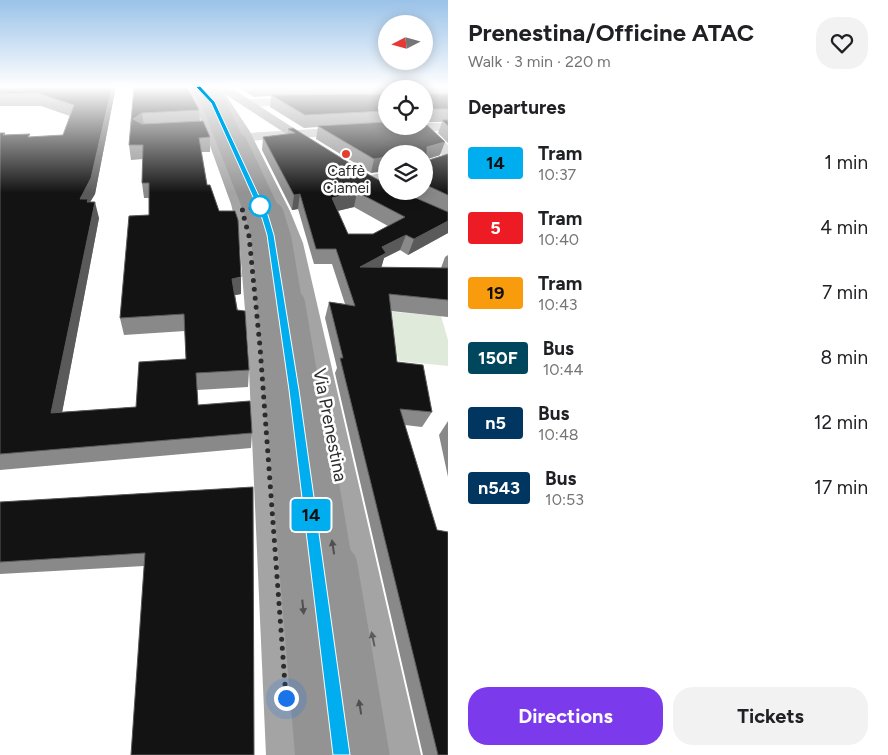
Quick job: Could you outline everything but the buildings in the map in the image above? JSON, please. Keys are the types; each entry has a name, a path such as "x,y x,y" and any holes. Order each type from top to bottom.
{"highway":[{"path":"215,122 261,237 319,755"},
{"path":"229,122 272,210 281,239 368,755"}],"main road":[{"path":"216,122 249,236 261,356 290,755"},
{"name":"Via Prenestina","path":"232,122 245,137 283,214 292,243 397,755"},
{"path":"278,122 332,158"},
{"path":"361,177 378,187"}],"street":[{"path":"433,127 448,127"},
{"path":"245,137 378,129"},
{"path":"426,135 445,159"},
{"path":"361,177 378,176"}],"green space":[{"path":"383,311 441,316 448,340 448,366 399,361"}],"tram line":[{"name":"14","path":"222,122 264,215 271,235 294,390 341,755"},
{"path":"225,122 271,222 278,249 325,567"},
{"path":"302,454 317,567"},
{"path":"317,566 341,755"},
{"path":"325,566 353,755"}],"place":[{"name":"Caffè Ciamei","path":"346,154"}],"route":[{"path":"260,206 242,210 249,236 260,347 286,698"}]}
